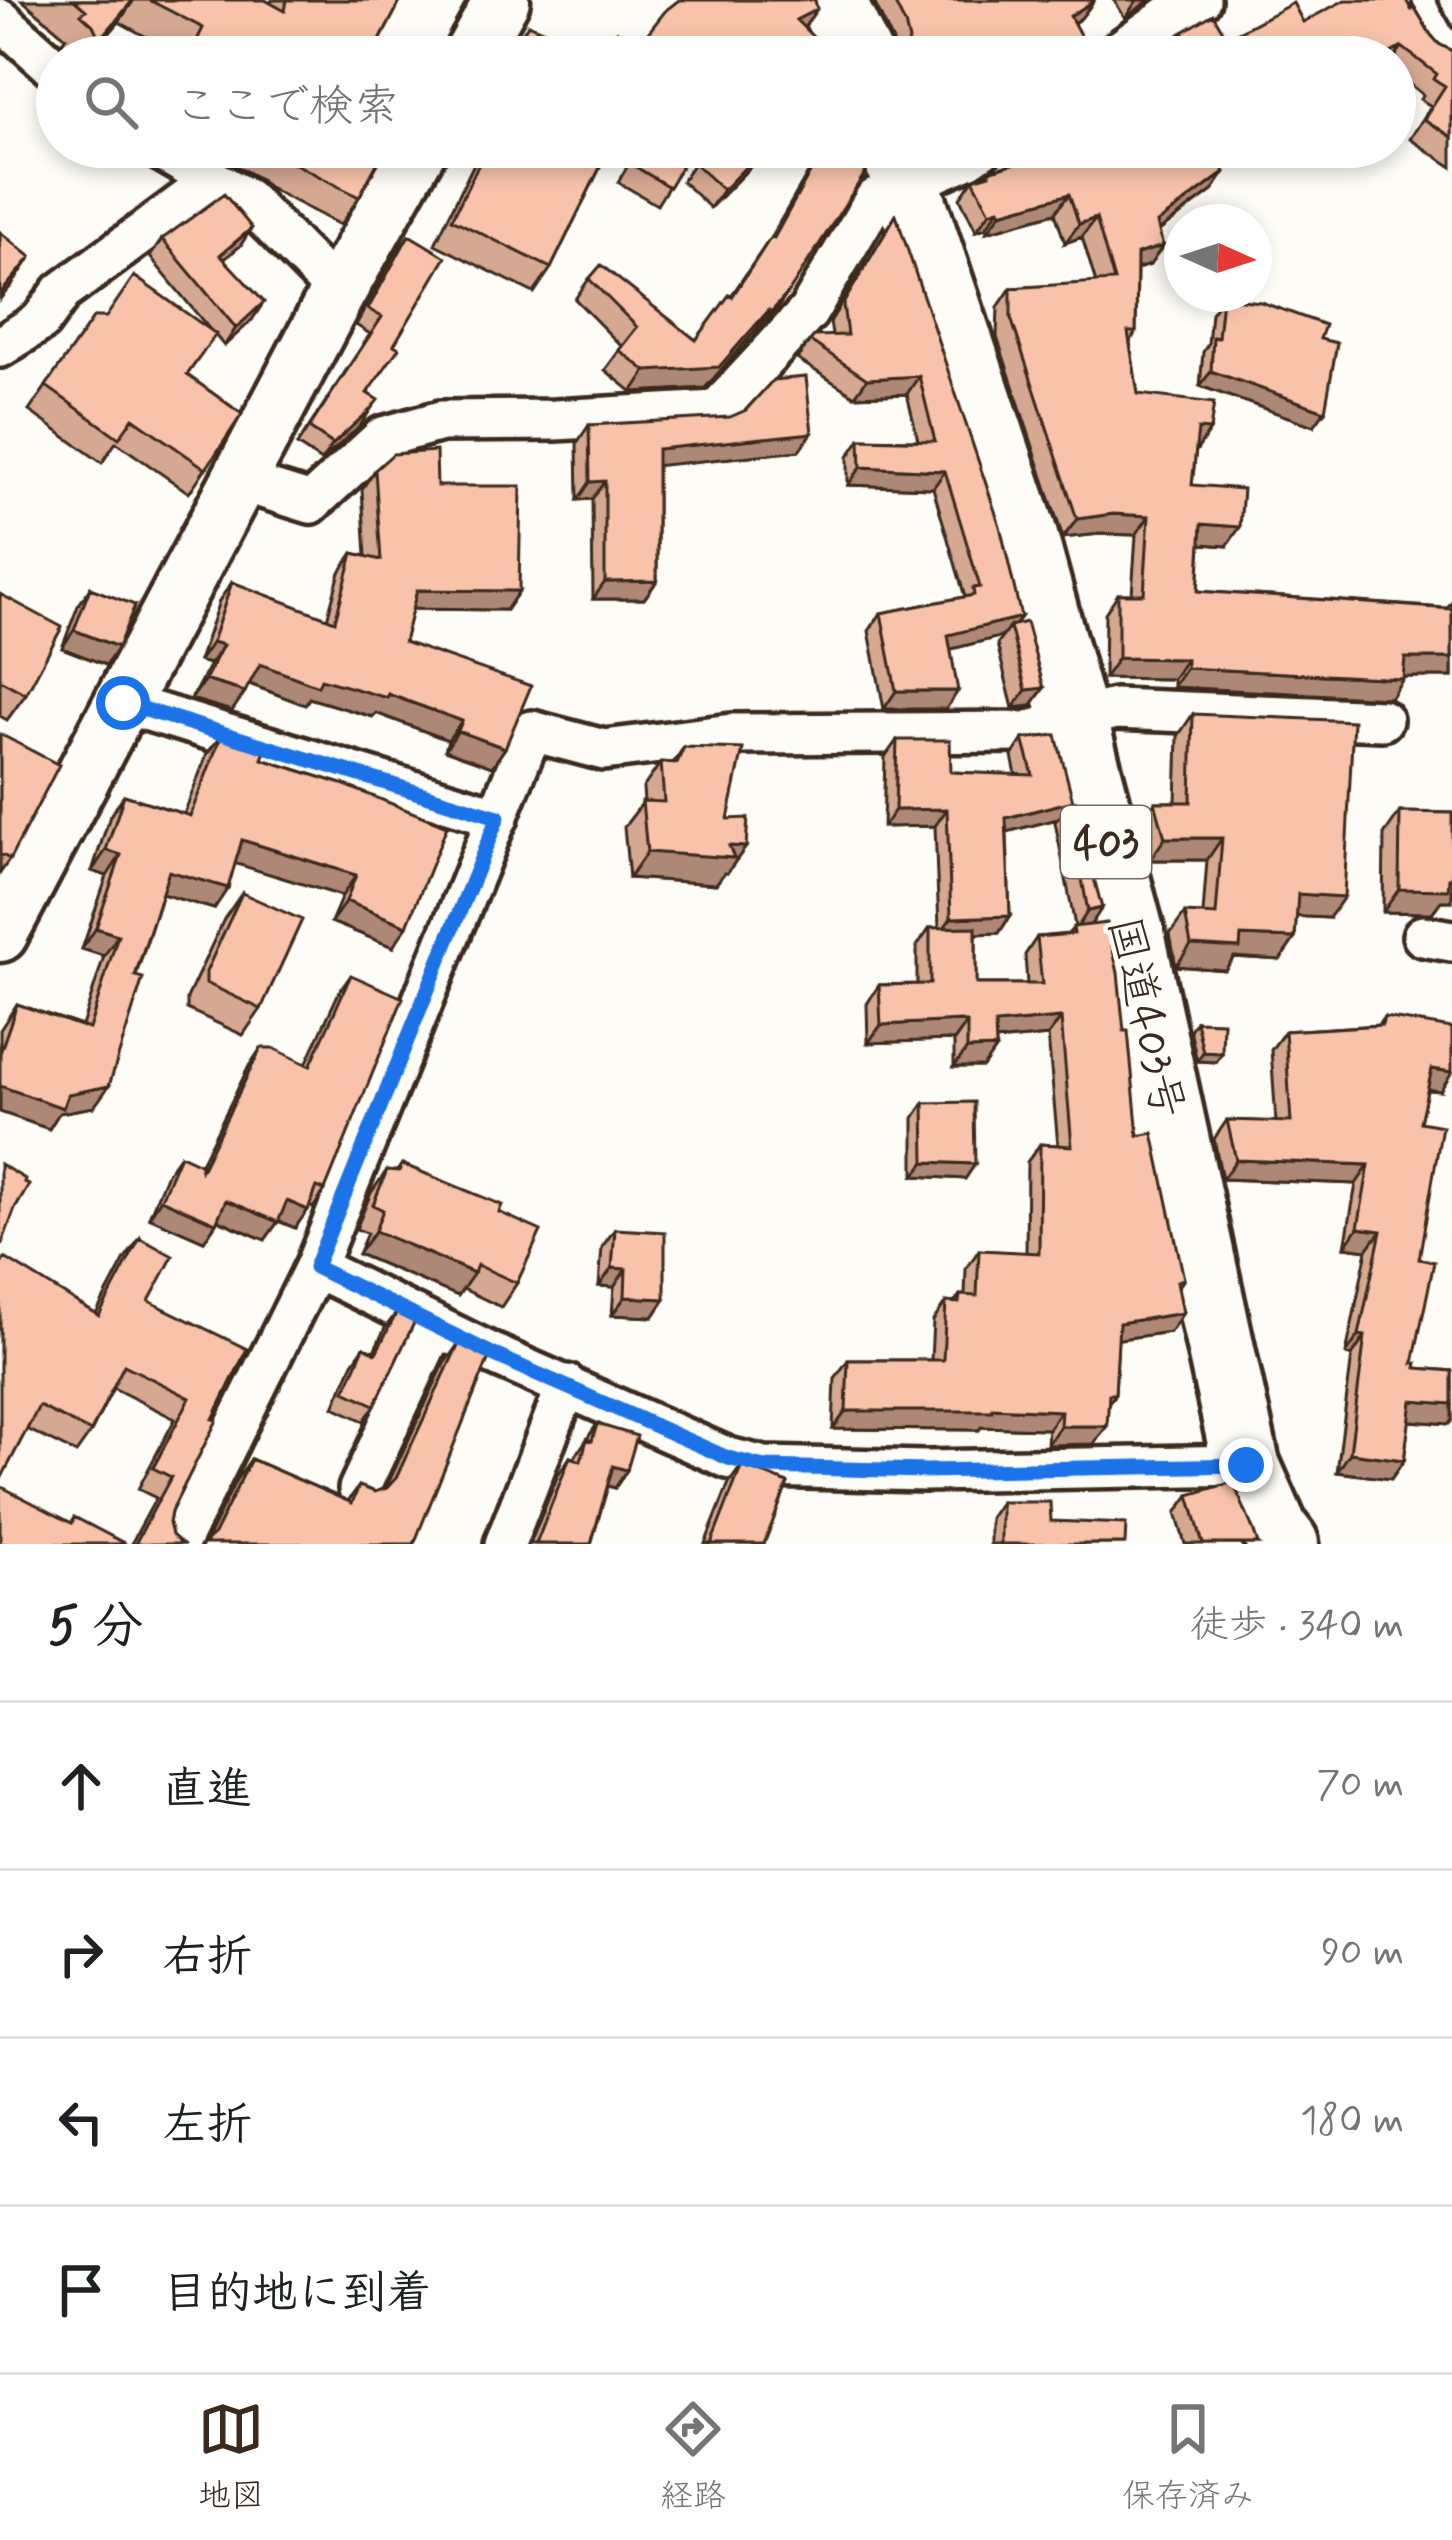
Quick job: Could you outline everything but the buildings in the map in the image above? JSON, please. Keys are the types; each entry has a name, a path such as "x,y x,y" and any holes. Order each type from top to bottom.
{"highway":[{"path":"831,0 849,36"},
{"name":"国道403号","path":"903,168 1022,533 1074,720 1132,939 1246,1465 1285,1544"}],"street":[{"path":"482,36 502,0"},
{"path":"1140,36 1200,0"},
{"path":"1412,0 1437,44 1452,52"},
{"path":"0,19 36,51"},
{"path":"191,168 246,199 338,292"},
{"path":"0,934 408,168"},
{"path":"240,481 310,503 383,437 441,422 716,411 808,312 875,199 900,168"},
{"path":"0,346 41,321 62,292 213,181"},
{"path":"123,703 498,817"},
{"path":"178,1544 315,1267 532,731 604,749 732,734 1026,732 1115,709 1382,720"},
{"path":"315,1267 490,1353 728,1458 764,1467 926,1471 1246,1465"},
{"path":"359,1489 435,1325"},
{"path":"505,1544 567,1385"}],"route":[{"path":"123,703 498,817 315,1267 490,1353 728,1458 764,1467 926,1471 1246,1465"}]}
